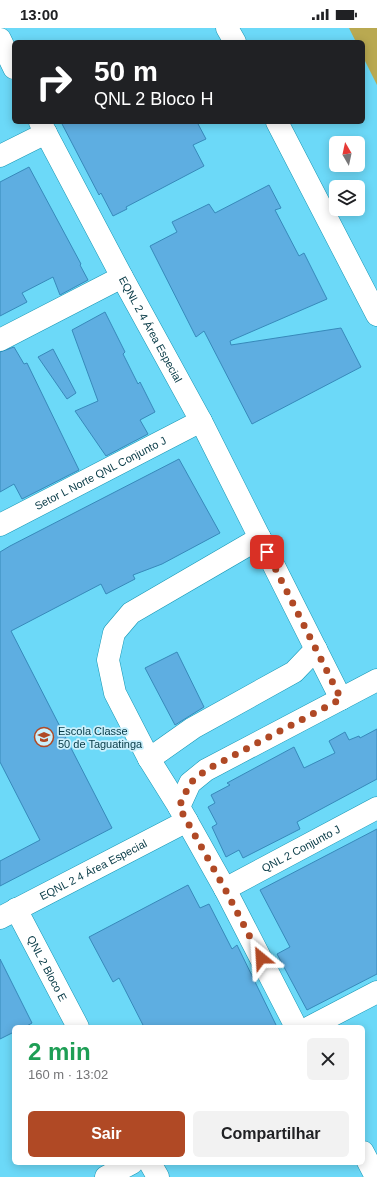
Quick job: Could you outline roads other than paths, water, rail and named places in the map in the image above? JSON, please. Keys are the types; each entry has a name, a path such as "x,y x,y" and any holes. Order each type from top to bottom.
{"street":[{"path":"227,28 234,40"},
{"path":"0,39 12,64"},
{"path":"278,124 377,315"},
{"path":"0,156 43,127"},
{"name":"EQNL 2 4 Área Especial","path":"43,127 122,278 201,421 341,699"},
{"path":"0,340 122,278"},
{"name":"Setor L Norte QNL Conjunto J","path":"0,525 201,421"},
{"path":"260,538 131,613 114,633 108,660 115,693 149,759 183,814 225,889 295,1025"},
{"path":"149,759 193,728 294,672 316,649"},
{"path":"183,814 190,783 206,770 377,680"},
{"name":"QNL 2 Conjunto J","path":"225,889 377,808"},
{"name":"EQNL 2 4 Área Especial","path":"8,913 183,814"},
{"name":"QNL 2 Bloco E","path":"8,913 77,1025"},
{"path":"314,1025 377,992"},
{"path":"365,1156 376,1177"},
{"path":"106,1177 128,1165"},
{"path":"151,1165 158,1177"}],"place":[{"name":"Escola Classe 50 de Taguatinga","path":"44,737"}]}
